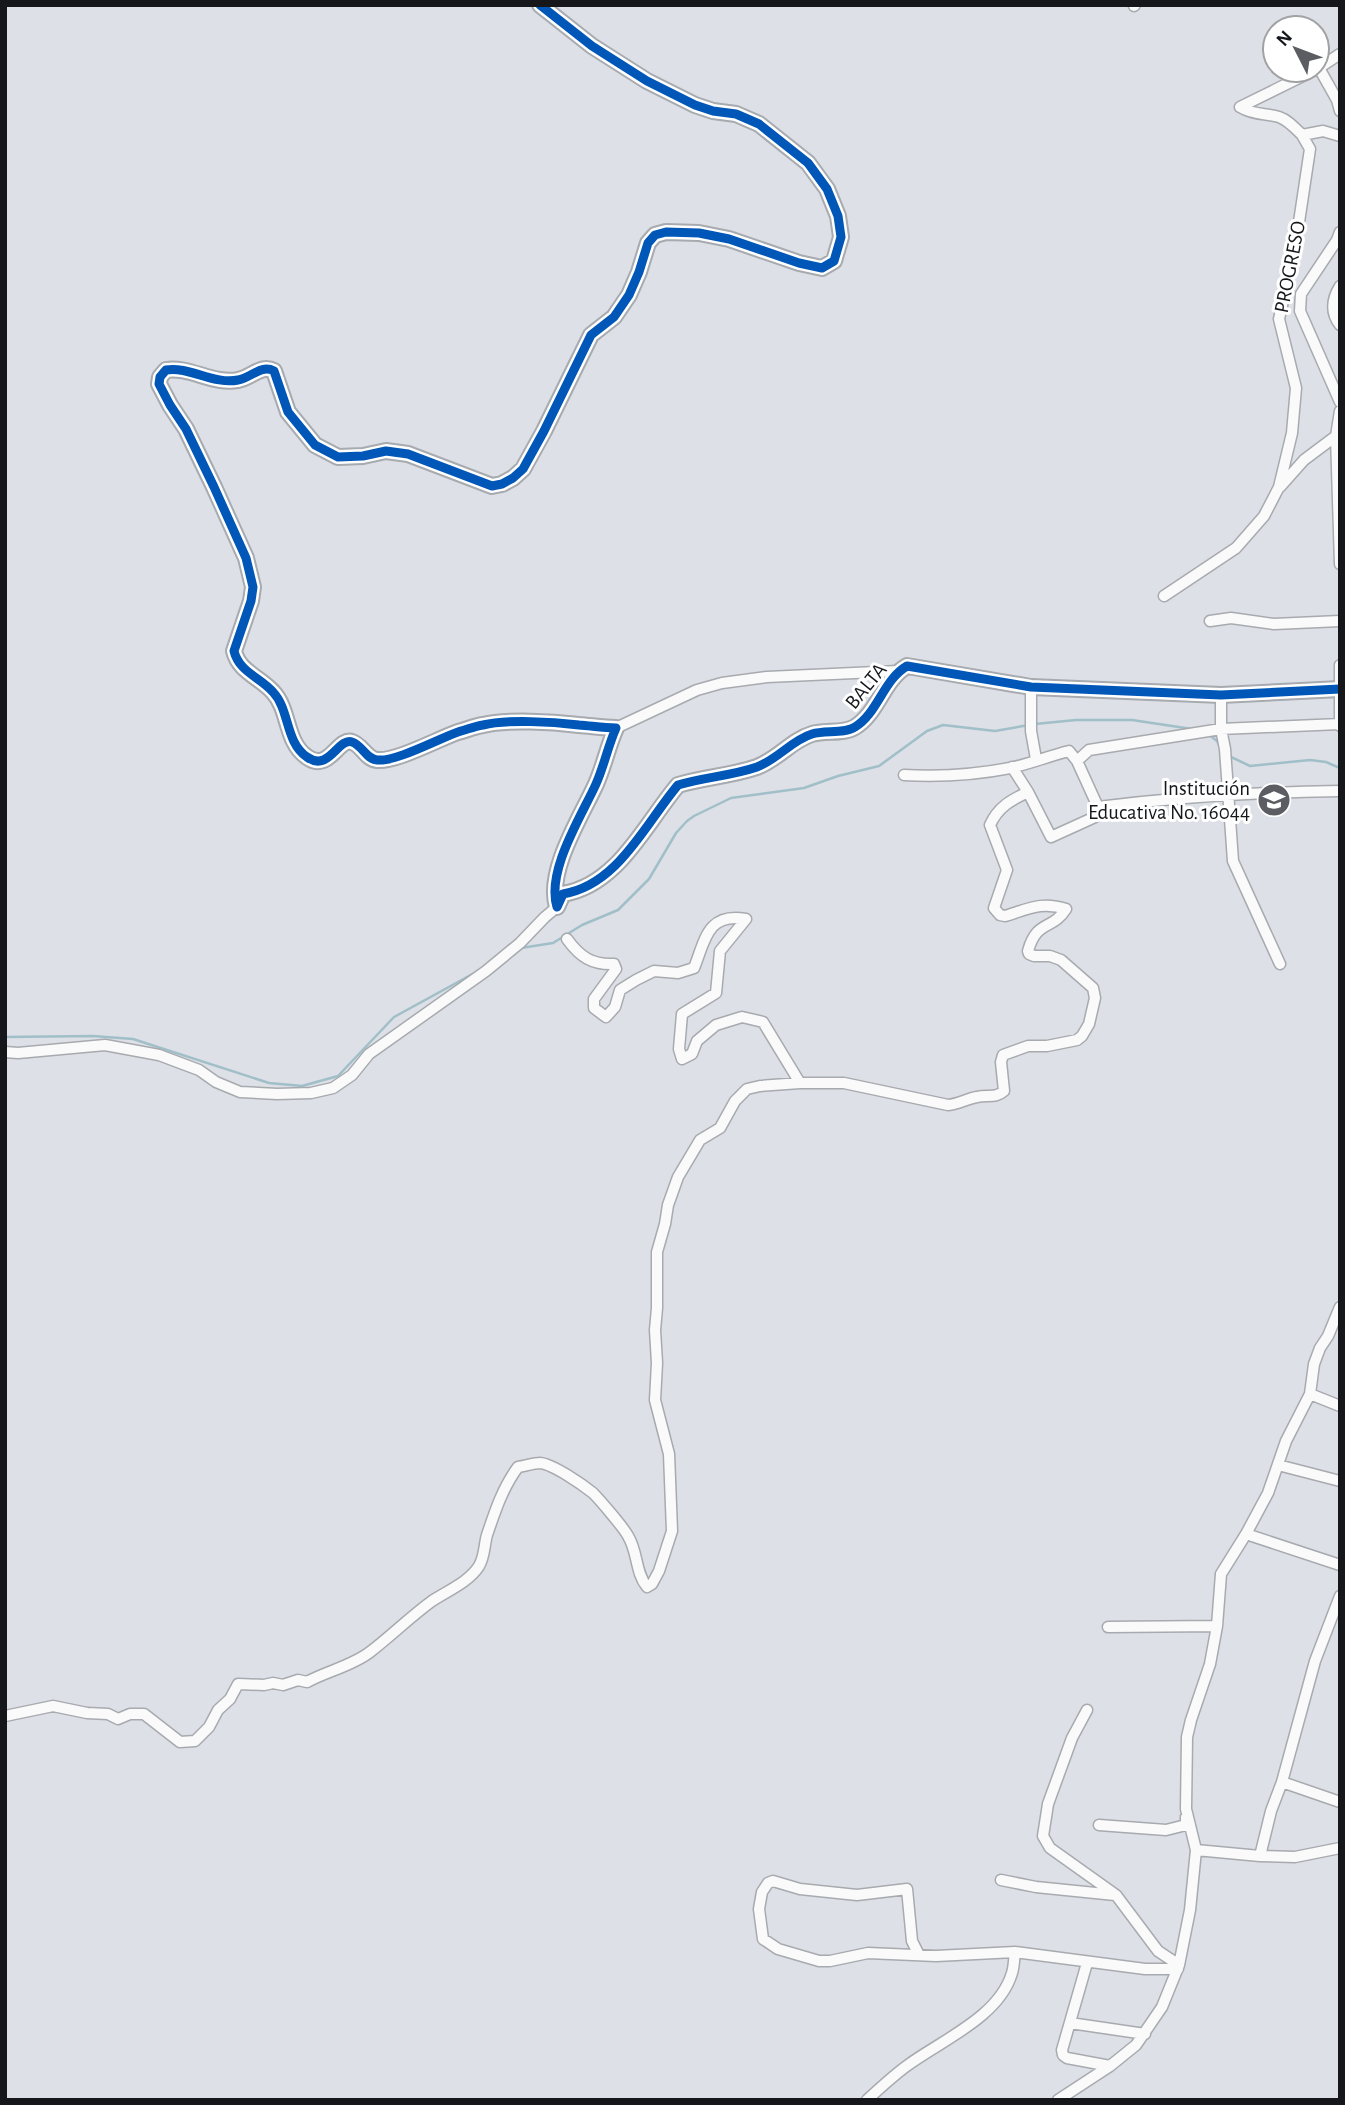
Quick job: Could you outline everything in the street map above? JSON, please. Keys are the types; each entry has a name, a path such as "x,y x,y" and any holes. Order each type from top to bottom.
{"street":[{"path":"540,5 592,46 647,81 712,111 736,114 759,124 808,163 828,189 838,215 841,237 834,261 822,268 729,239 699,233 666,232 655,235 648,243 629,295 614,317 591,335 523,469 513,478 492,486 408,454 386,451 363,456 338,457 314,445 288,412 271,369 265,368 238,380 205,378 174,369 166,370 160,377 159,384 186,429 246,558 253,587 251,601 233,651 235,658 240,666 273,692 280,702 293,739 301,752 318,762 328,758 349,741 354,742 370,758 377,760 391,758 485,724 515,722 616,728 696,690 722,682 767,677 898,671"},
{"path":"1287,84 1240,107 1251,113 1278,117 1302,135 1323,131 1340,136"},
{"path":"1327,84 1337,100 1340,111"},
{"name":"PROGRESO","path":"1164,596 1236,548 1264,516 1279,488 1292,433 1296,388 1279,319 1296,242 1310,149 1302,135"},
{"path":"1340,232 1301,294 1300,311 1340,402"},
{"path":"1340,286 1332,307 1335,319 1340,325"},
{"path":"1340,411 1336,436 1340,564"},
{"path":"1279,488 1304,460 1336,436"},
{"path":"1210,621 1231,618 1274,624 1340,621"},
{"name":"BALTA","path":"560,901 600,880 626,853 678,785 758,766 777,757 811,734 853,728 865,718 898,671 906,666 1031,687 1221,695 1340,689"},
{"path":"1077,761 1089,750 1221,729 1340,725 1340,666"},
{"path":"1031,687 1031,731 1036,759"},
{"path":"1221,695 1221,729 1226,749 1233,861 1279,964"},
{"path":"5,1052 105,1045 159,1055 199,1070 216,1082 240,1092 277,1094 333,1088 352,1075 369,1054 486,971 531,934 560,901 555,888 566,846 596,784 616,728"},
{"path":"904,775 939,777 968,774 1012,767 1069,751 1077,761 1098,807 1095,817 1051,837 1012,767"},
{"path":"1098,807 1227,794 1340,791"},
{"path":"5,1716 53,1706 108,1714 118,1719 136,1713 149,1717 180,1742 195,1741 206,1731 218,1710 230,1699 239,1684 283,1685 298,1680 307,1682 330,1670 345,1666 369,1653 432,1601 466,1578 479,1566 484,1555 486,1537 507,1482 518,1467 541,1463 559,1471 595,1495 628,1535 635,1552 638,1571 648,1587 652,1584 664,1559 672,1531 669,1454 655,1400 657,1252 678,1177 700,1140 720,1128 735,1101 747,1089 760,1086 844,1083 948,1105 959,1104 979,1096 996,1096 1001,1094 1004,1087 1000,1062 1003,1055 1028,1046 1047,1046 1072,1041 1082,1036 1089,1024 1095,998 1093,988 1061,960 1050,956 1034,956 1028,951 1037,931 1060,918 1066,909 1045,905 1005,916 1000,915 995,908 1007,870 990,825 997,811 1005,803 1028,792"},
{"path":"567,939 576,952 590,962 614,964 616,969 594,999 594,1008 606,1017 615,1007 620,990 654,971 678,973 694,968 704,938 715,924 736,918 746,919 720,951 716,993 682,1014 679,1049 682,1059 692,1054 697,1041 716,1025 742,1017 763,1022 800,1083"},
{"path":"1099,1825 1166,1830 1186,1825 1187,1737 1210,1664 1217,1626 1221,1574 1268,1493 1286,1441 1310,1394 1314,1364 1340,1307"},
{"path":"1310,1394 1340,1406"},
{"path":"1278,1465 1340,1481"},
{"path":"1246,1534 1340,1565"},
{"path":"1260,1856 1315,1661 1340,1596"},
{"path":"1108,1627 1217,1626"},
{"path":"1087,1710 1072,1738 1048,1804 1044,1836 1051,1848 1116,1895 1158,1951 1179,1967"},
{"path":"1282,1782 1340,1802"},
{"path":"1058,2100 1129,2051 1145,2034 1162,2007 1179,1967 1190,1910 1196,1850 1186,1809"},
{"path":"1196,1850 1295,1857 1340,1848"},
{"path":"1002,1880 1036,1887 1116,1895"},
{"path":"919,1955 912,1941 907,1889 857,1895 800,1889 773,1881 765,1885 762,1892 759,1909 762,1937 778,1949 819,1961 868,1953 919,1955 1015,1952 1145,1969 1179,1967"},
{"path":"867,2100 908,2065 969,2025 991,2006 1012,1974 1015,1952"},
{"path":"1087,1963 1062,2050 1063,2055 1110,2066"},
{"path":"1070,2023 1145,2034"}],"waterway":[{"path":"1035,724 1076,720 1132,720 1192,729"},
{"path":"521,948 553,943 582,925 618,910 649,879 676,833 687,821 731,798 804,788 879,766 927,731 943,725 995,731 1029,725"},
{"path":"1208,734 1220,747"},
{"path":"1229,756 1250,766 1310,760 1326,762 1340,768"},
{"path":"5,1037 93,1036 133,1039 269,1083 302,1086 338,1076 394,1017 478,971"}],"cycle path":[{"path":"540,5 592,46 647,81 695,105 736,114 759,124 808,163 827,189 838,216 841,237 834,261 822,268 729,239 699,233 666,232 655,235 648,243 629,295 614,317 591,335 523,469 513,478 492,486 408,454 386,451 363,456 338,457 315,445 288,412 274,371 269,369 260,370 243,379 229,381 175,369 166,370 160,377 159,384 186,429 246,558 253,587 234,651 240,664 278,699 291,735 300,751 307,757 321,761 342,744 352,742 373,759 385,760 458,732 505,722 544,722 616,728 596,784 561,861 556,877 557,907 563,894 600,879 615,866 678,785 757,767 805,737 855,727 869,714 892,679 907,666 1031,687 1221,695 1340,689"}],"place":[{"name":"Institución Educativa No. 16044","path":"1274,800"}]}
